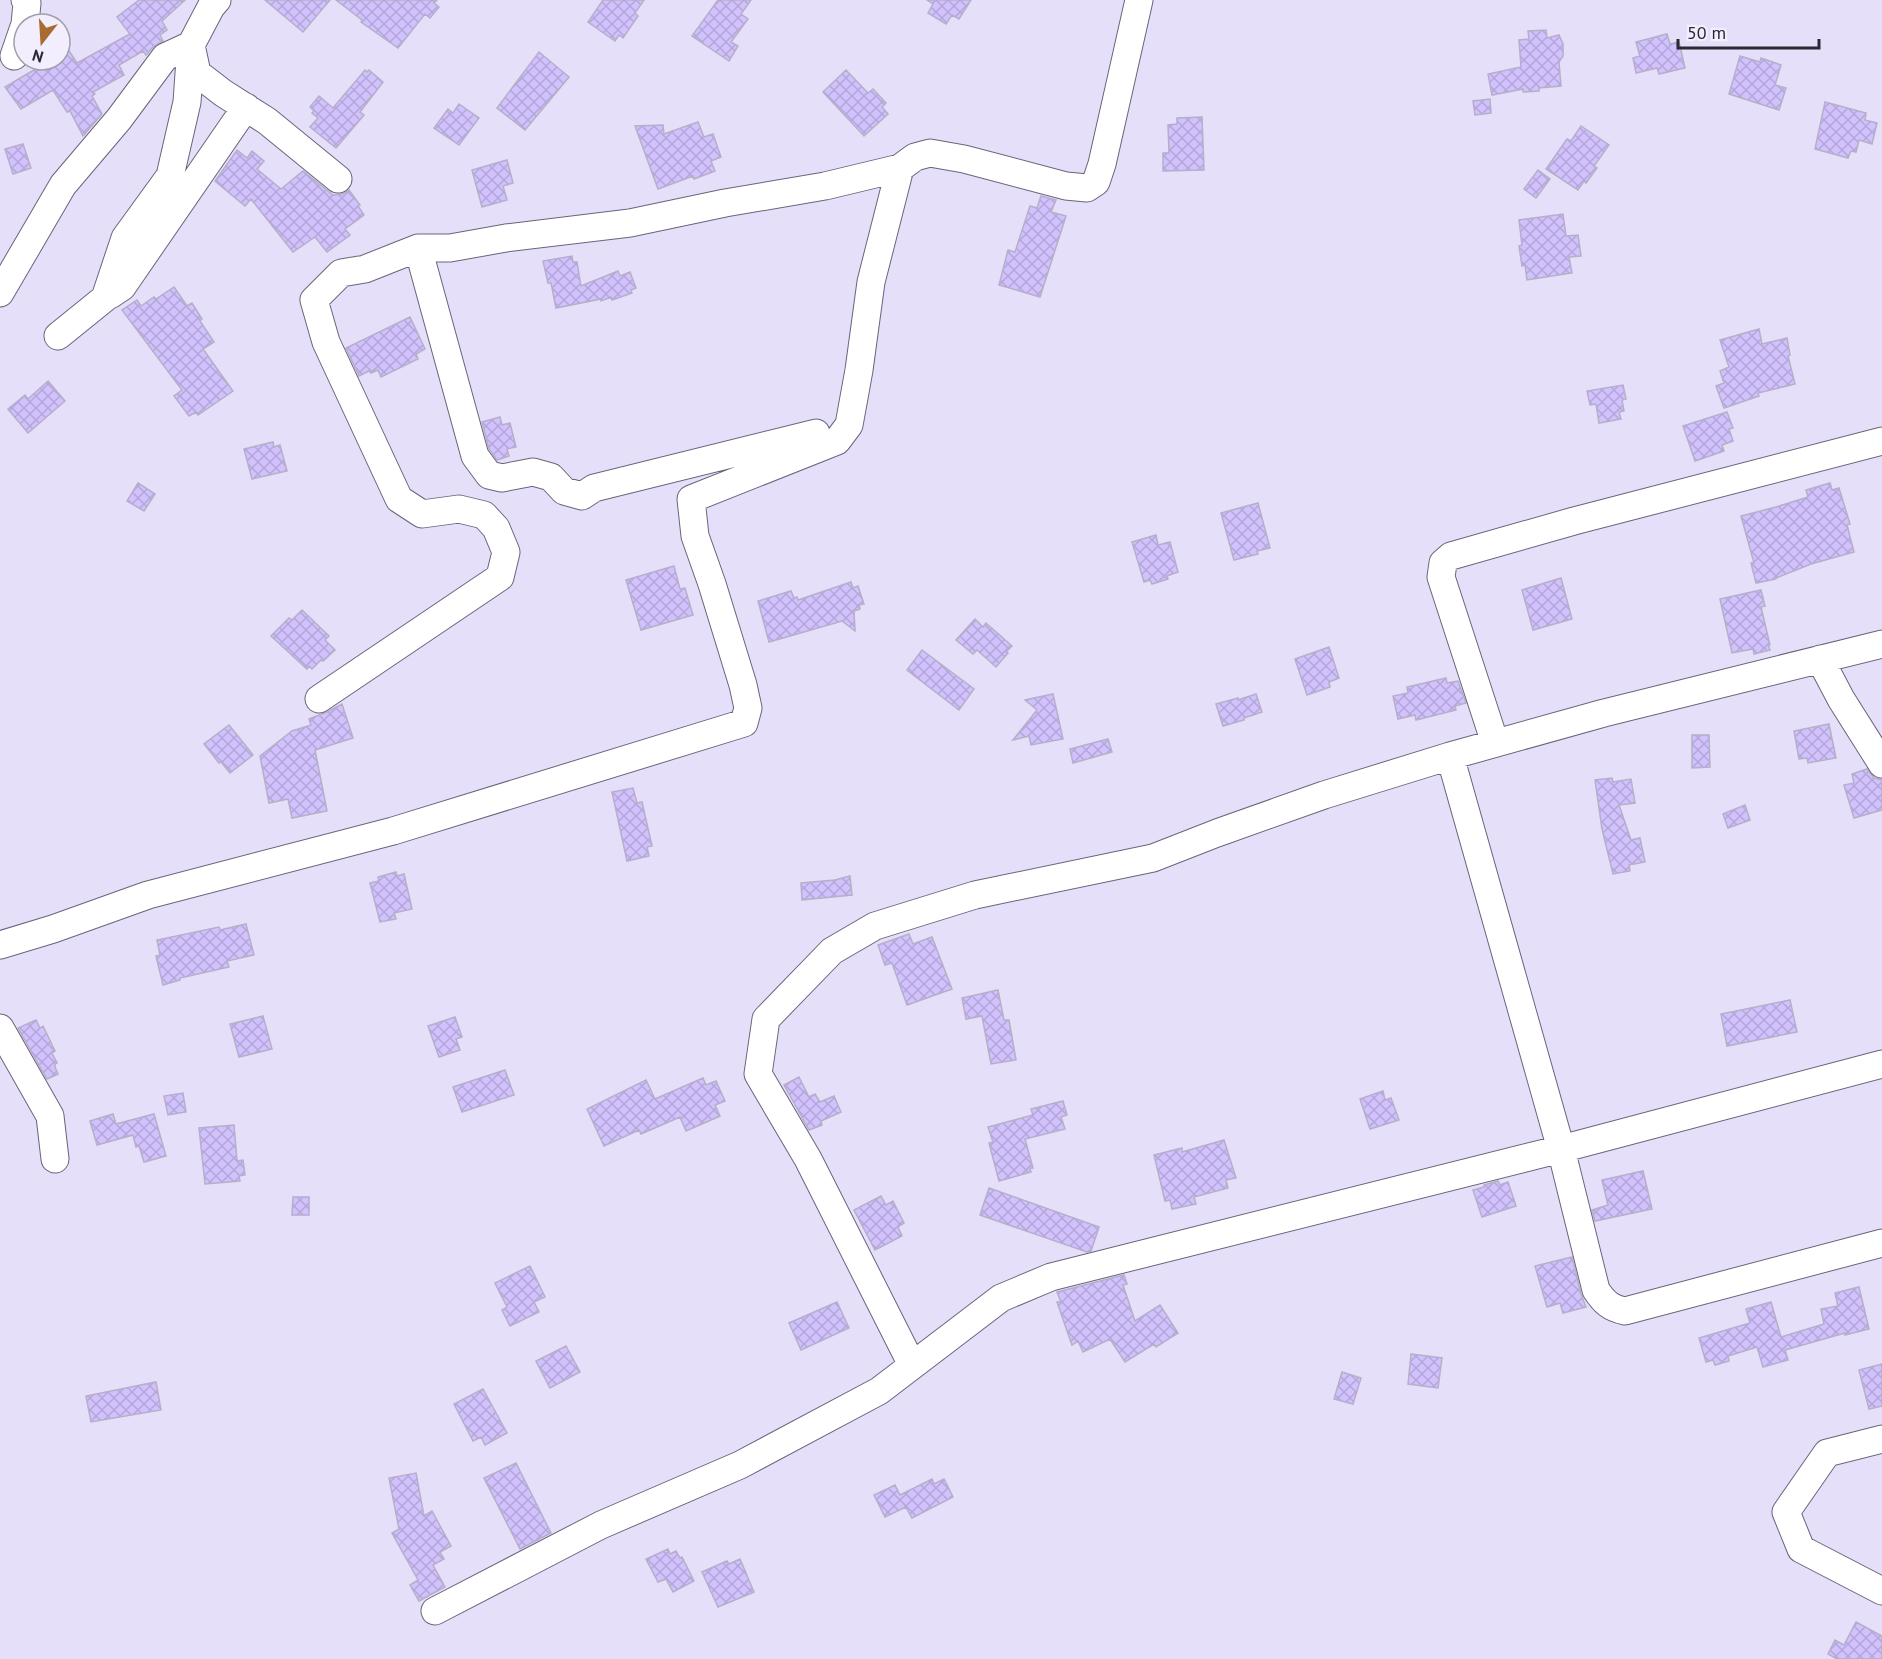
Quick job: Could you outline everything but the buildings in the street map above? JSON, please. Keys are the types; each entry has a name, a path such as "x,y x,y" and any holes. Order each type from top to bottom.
{"street":[{"path":"105,298 125,238 170,176 187,102 191,45 217,0"},
{"path":"319,699 500,577 506,552 496,528 484,515 459,509 422,514 399,499 326,342 314,300 341,273 364,269 418,249 450,248 506,238 630,223 725,202 825,186 900,168 915,157 930,153 964,159 1066,186 1087,188 1096,182 1102,164 1139,0"},
{"path":"191,45 197,73 267,121 338,179"},
{"path":"0,293 63,185 118,119 165,57 191,45"},
{"path":"58,336 122,287 246,107"},
{"path":"0,945 53,929 148,895 393,831 744,723 748,708 743,685 695,536 691,499 837,441 849,425 871,282 900,168"},
{"path":"418,249 475,456 489,476 502,478 533,472 551,477 564,491 582,496 594,488 849,425"},
{"path":"1495,743 1441,577 1443,563 1451,556 1574,520 1882,441"},
{"path":"912,1365 808,1159 758,1074 766,1019 832,951 875,926 975,895 1153,858 1217,832 1324,795 1450,756 1604,713 1882,644"},
{"path":"1820,659 1841,699 1882,764"},
{"path":"1450,756 1561,1149 1596,1290 1603,1301 1614,1309 1624,1311 1882,1243"},
{"path":"0,1028 50,1116 56,1159"},
{"path":"435,1611 601,1525 740,1465 879,1391 1001,1298 1051,1277 1561,1149 1882,1064"},
{"path":"1882,1439 1827,1453 1786,1512 1801,1549 1882,1591"}]}
